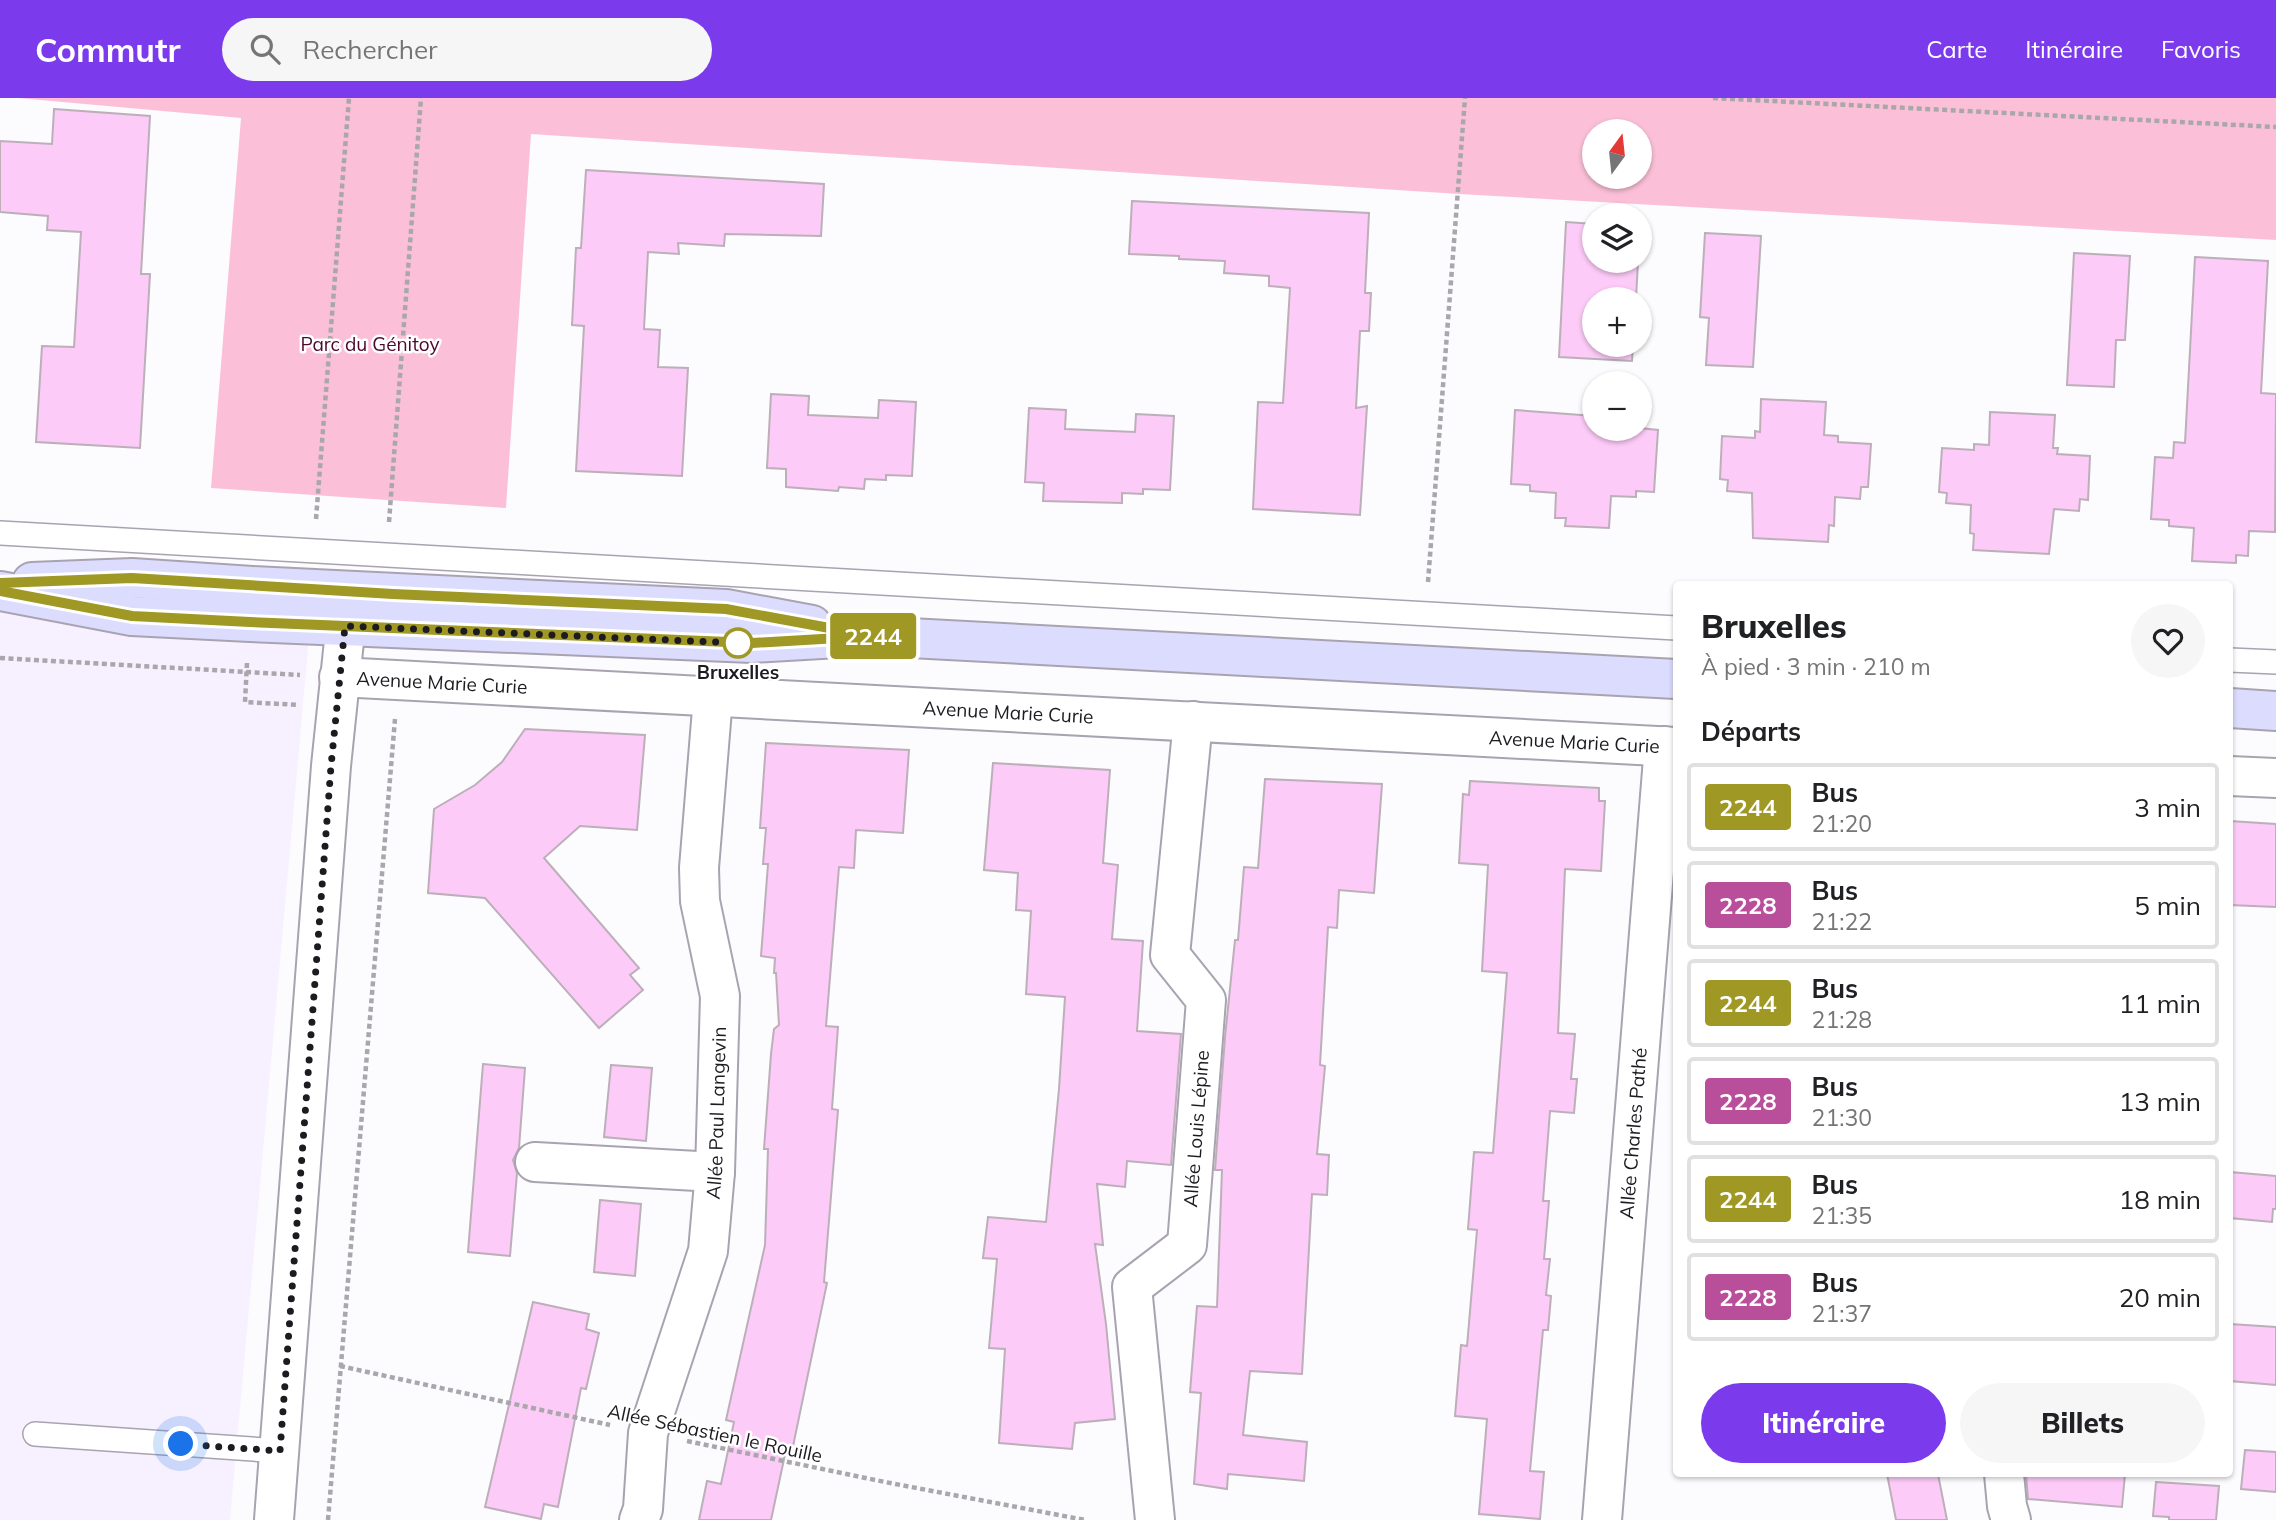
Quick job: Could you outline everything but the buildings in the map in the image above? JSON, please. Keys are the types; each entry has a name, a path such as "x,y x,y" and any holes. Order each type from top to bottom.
{"main road":[{"path":"0,583 132,578 347,609"},
{"path":"0,592 132,616 347,609 726,609 873,636 1673,679"},
{"path":"2233,708 2276,711"}],"street":[{"path":"274,1520 327,807 347,609"},
{"name":"Avenue Marie Curie","path":"340,677 1670,746"},
{"name":"Allée Paul Langevin","path":"639,1520 643,1509 649,1433 708,1251 715,1172 720,996 700,901 699,868 713,697"},
{"name":"Allée Louis Lépine","path":"1155,1520 1132,1287 1187,1245 1206,1000 1170,955 1193,721"},
{"name":"Allée Charles Pathé","path":"1602,1520 1670,746"},
{"path":"2233,776 2276,778"},
{"path":"535,1162 715,1172"},
{"path":"2004,1477 2011,1520"}],"lane":[{"path":"0,533 1673,628"},
{"path":"347,609 352,553"},
{"path":"2233,660 2276,662"},
{"path":"35,1434 280,1451"}],"path":[{"path":"316,520 349,98"},
{"path":"389,523 421,98"},
{"path":"1426,614 1465,98"},
{"path":"1713,98 2276,127"},
{"path":"0,658 340,677"},
{"path":"328,1520 395,711"},
{"name":"Allée Sébastien le Rouille","path":"340,1366 885,1482 1085,1520"}],"shaded area":[{"path":"0,588 312,604 230,1520 0,1520"}],"green space":[{"name":"Parc du Génitoy","path":"18,98 2276,98 2276,240 1459,194 531,134 506,508 211,488 241,118"}],"bus line":[{"name":"2244","path":"0,583 132,578 393,594 726,609 873,636 752,643 132,616 0,591"}],"place":[{"name":"Bruxelles","path":"738,643"}],"route":[{"path":"181,1444 280,1451 331,766 345,626 738,643"}]}
